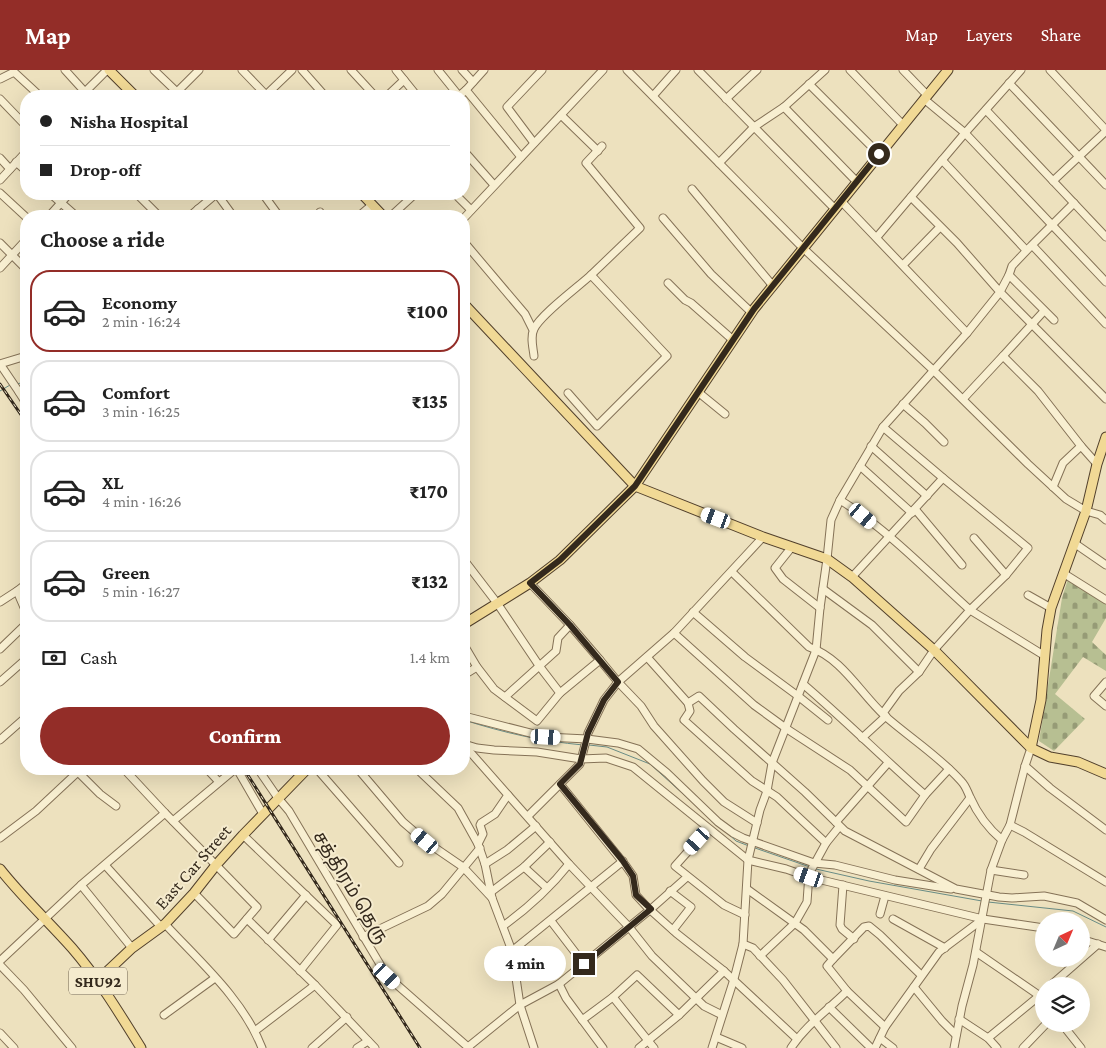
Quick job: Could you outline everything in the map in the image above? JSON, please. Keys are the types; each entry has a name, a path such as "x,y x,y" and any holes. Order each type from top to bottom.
{"main road":[{"path":"108,70 129,90"},
{"path":"470,620 530,583 560,560 635,486 752,313 948,70"},
{"path":"367,200 377,210"},
{"path":"470,310 635,486 791,548 827,559 852,577 934,650 1031,748 1050,757 1078,762 1106,774"},
{"path":"1031,748 1041,700 1047,630 1052,608 1086,511 1097,464 1104,454 1106,437"},
{"name":"East Car Street","path":"97,981 132,948 163,926 243,835 301,775"},
{"name":"SHU92","path":"0,868 72,948 97,981 141,1048"}],"street":[{"path":"65,70 80,90"},
{"path":"87,90 108,70"},
{"path":"154,70 172,90"},
{"path":"181,90 199,70"},
{"path":"242,70 260,90"},
{"path":"272,90 292,70"},
{"path":"302,70 320,90"},
{"path":"351,70 370,90"},
{"path":"396,70 412,90"},
{"path":"438,70 455,90"},
{"path":"462,70 472,82"},
{"path":"466,90 484,70"},
{"path":"534,143 507,107 542,70"},
{"path":"462,200 471,210 604,70"},
{"path":"653,96 676,70"},
{"path":"698,70 835,210"},
{"path":"743,70 750,76"},
{"path":"726,98 757,70"},
{"path":"719,163 754,127 784,107 825,70"},
{"path":"850,70 903,125"},
{"path":"903,70 926,97 965,133 1106,282"},
{"path":"877,237 1021,70"},
{"path":"1050,70 1106,131 1053,181"},
{"path":"0,79 14,71 34,90"},
{"path":"630,71 803,248 933,370 1053,487 1066,499 1086,511 1100,515 1106,520"},
{"path":"393,90 404,80"},
{"path":"1010,83 1106,185"},
{"path":"809,84 879,154"},
{"path":"470,95 521,157"},
{"path":"0,99 20,120"},
{"path":"784,107 857,182"},
{"path":"986,110 1106,237"},
{"path":"534,356 533,330 540,320 640,228 586,164 600,148 561,115"},
{"path":"0,158 10,169"},
{"path":"0,180 20,158"},
{"path":"470,158 494,185"},
{"path":"942,160 1106,324"},
{"path":"16,162 20,166"},
{"path":"692,189 773,286"},
{"path":"0,194 20,211"},
{"path":"911,196 1000,292 1106,399"},
{"path":"58,200 69,210"},
{"path":"55,210 64,200"},
{"path":"143,200 153,210"},
{"path":"198,209 209,200"},
{"path":"398,210 408,200"},
{"path":"841,201 967,333"},
{"path":"712,1048 734,980 743,944 748,859 760,810 767,791 772,763 816,650 831,520 840,500 883,427 967,333 1000,292 1012,266 1074,203"},
{"path":"367,210 372,205"},
{"path":"663,218 711,274 752,313"},
{"path":"903,265 940,227"},
{"path":"0,243 20,263"},
{"path":"0,268 20,246"},
{"path":"470,249 525,314 533,330"},
{"path":"568,393 597,426 666,356 591,275"},
{"path":"1009,275 1054,320"},
{"path":"668,282 685,300 691,303 733,340"},
{"path":"963,399 1044,311"},
{"path":"1003,356 1043,397 1080,446 1097,464"},
{"path":"20,358 0,364 20,390"},
{"path":"698,392 724,414"},
{"path":"903,404 944,442"},
{"path":"862,738 884,715 900,691 919,672 934,650 970,610 1006,575 1028,548 883,427"},
{"path":"871,446 927,496"},
{"path":"1053,487 1063,463 1080,446"},
{"path":"860,466 914,511 962,565"},
{"path":"852,577 942,478"},
{"path":"840,500 863,516 970,610 1045,656"},
{"path":"528,816 576,768 604,700 618,682 674,632 763,537"},
{"path":"974,538 1006,575"},
{"path":"1074,543 1106,565"},
{"path":"791,548 775,568 783,580 820,608"},
{"path":"470,568 560,693"},
{"path":"732,572 809,647 825,654 842,669 884,715 949,768 966,787 970,798 992,831 1002,840"},
{"path":"1063,573 1106,600"},
{"path":"530,583 570,625 618,682 642,706 654,726 703,781 724,802 757,824"},
{"path":"0,602 20,589"},
{"path":"823,589 872,625 919,672"},
{"path":"17,591 20,598"},
{"path":"1028,595 1052,608"},
{"path":"693,612 745,657 828,720"},
{"path":"505,697 556,651 558,638 570,625"},
{"path":"0,649 20,630"},
{"path":"674,632 754,705 786,729 850,770 906,822 925,795 949,768"},
{"path":"470,656 476,667 494,689 537,721 560,693 600,660"},
{"path":"647,657 688,703 690,711 684,720 752,781 777,797 826,843"},
{"path":"0,682 20,664"},
{"path":"470,671 476,667"},
{"path":"1106,682 1094,696 1106,706"},
{"path":"804,684 844,718 888,763 925,795"},
{"path":"688,703 698,696 805,792 837,825 919,869 956,888 986,895 1012,898 1044,896 1077,903 1106,920"},
{"path":"470,718 546,737 618,743 638,749 662,768 725,828 753,843 813,865 835,865 895,880 945,889 956,888"},
{"path":"0,740 20,722"},
{"path":"470,746 494,750 606,758 633,767 708,829 748,859 843,886 982,919 1035,927"},
{"path":"954,1048 959,1019 976,952 991,870 1002,840 1010,825 1031,748"},
{"path":"470,751 569,864 629,927 652,956 704,1006 722,1015"},
{"path":"760,956 795,923 807,902 809,876 813,865 837,825 866,786 888,763"},
{"path":"1025,766 1050,788 1106,830"},
{"path":"0,838 36,811 75,775"},
{"path":"84,775 100,794 116,806"},
{"path":"130,775 257,908 234,934 194,893"},
{"path":"212,775 218,782"},
{"path":"173,821 228,775"},
{"path":"240,775 263,814"},
{"name":"சத்திரம் தெரு","path":"262,775 289,811 387,976 468,1048"},
{"path":"322,775 399,863"},
{"path":"363,775 403,822 425,841 463,867 491,895"},
{"path":"422,775 458,808 479,846 485,864 491,895 512,951 520,1005 534,1048"},
{"path":"560,784 623,861 633,876 636,895 672,930 724,971 797,1039"},
{"path":"363,937 428,906 442,894 479,846 483,834 481,823 495,814 508,795"},
{"path":"919,869 970,798"},
{"path":"72,1048 0,963 105,864 165,813"},
{"path":"1010,825 1106,882"},
{"path":"485,864 507,850 536,826"},
{"path":"708,829 675,866 724,905 745,915"},
{"path":"243,835 337,926 300,971"},
{"path":"491,895 550,842"},
{"path":"512,951 623,861"},
{"path":"105,864 215,978 255,1031 262,1048"},
{"path":"503,926 522,913 569,864"},
{"path":"524,867 547,888"},
{"path":"991,870 1024,875"},
{"path":"468,1048 520,1005 559,984 688,877"},
{"path":"81,886 132,948"},
{"path":"843,886 840,925 854,939"},
{"path":"747,889 795,923 833,959"},
{"path":"670,891 691,907 672,930"},
{"path":"268,940 306,895"},
{"path":"880,914 885,896"},
{"path":"247,919 315,985 375,1048"},
{"path":"893,919 944,948"},
{"path":"875,1048 885,1027 939,952 982,919"},
{"path":"551,920 584,964"},
{"path":"885,1027 847,991 827,966 864,927 869,926 921,975"},
{"path":"1090,942 1106,947"},
{"path":"743,944 754,948 783,980 836,1048"},
{"path":"1060,977 1098,944"},
{"path":"976,952 1035,991"},
{"path":"639,1048 679,1015 724,971"},
{"path":"582,1020 613,997 637,975 679,1015"},
{"path":"164,1015 215,978"},
{"path":"559,984 566,998 604,1048"},
{"path":"255,1031 315,985"},
{"path":"914,987 932,1010 956,1035"},
{"path":"791,1048 814,1021 847,991"},
{"path":"613,997 654,1048"},
{"path":"988,1038 1016,1013 1035,1001"},
{"path":"829,1008 871,1048"},
{"path":"312,1048 346,1017"},
{"path":"959,1019 988,1038 997,1048"},
{"path":"1023,1048 1038,1032"},
{"path":"1068,1032 1081,1048"},
{"path":"0,1033 14,1048"},
{"path":"716,1037 742,1048"},
{"path":"880,1038 893,1048"},
{"path":"357,1048 368,1041"}],"green space":[{"path":"1068,579 1106,603 1106,618 1092,642 1106,655 1106,671 1083,657 1055,694 1085,719 1054,751 1039,741 1062,598"}],"waterway":[{"path":"16,384 20,383"},
{"path":"0,391 10,385"},
{"path":"470,722 523,736 583,745"},
{"path":"589,745 607,747 650,764 692,802"},
{"path":"725,831 736,841 749,846"},
{"path":"755,848 810,867"},
{"path":"816,869 869,881 982,901"},
{"path":"988,902 1073,911 1106,927"}],"railway":[{"path":"0,384 20,413"},
{"path":"248,775 420,1048"}],"route":[{"path":"584,964 651,909 636,895 634,878 623,861 560,784 580,764 588,733 604,700 618,682 570,625 530,583 560,560 635,486 754,309 879,154"}]}
